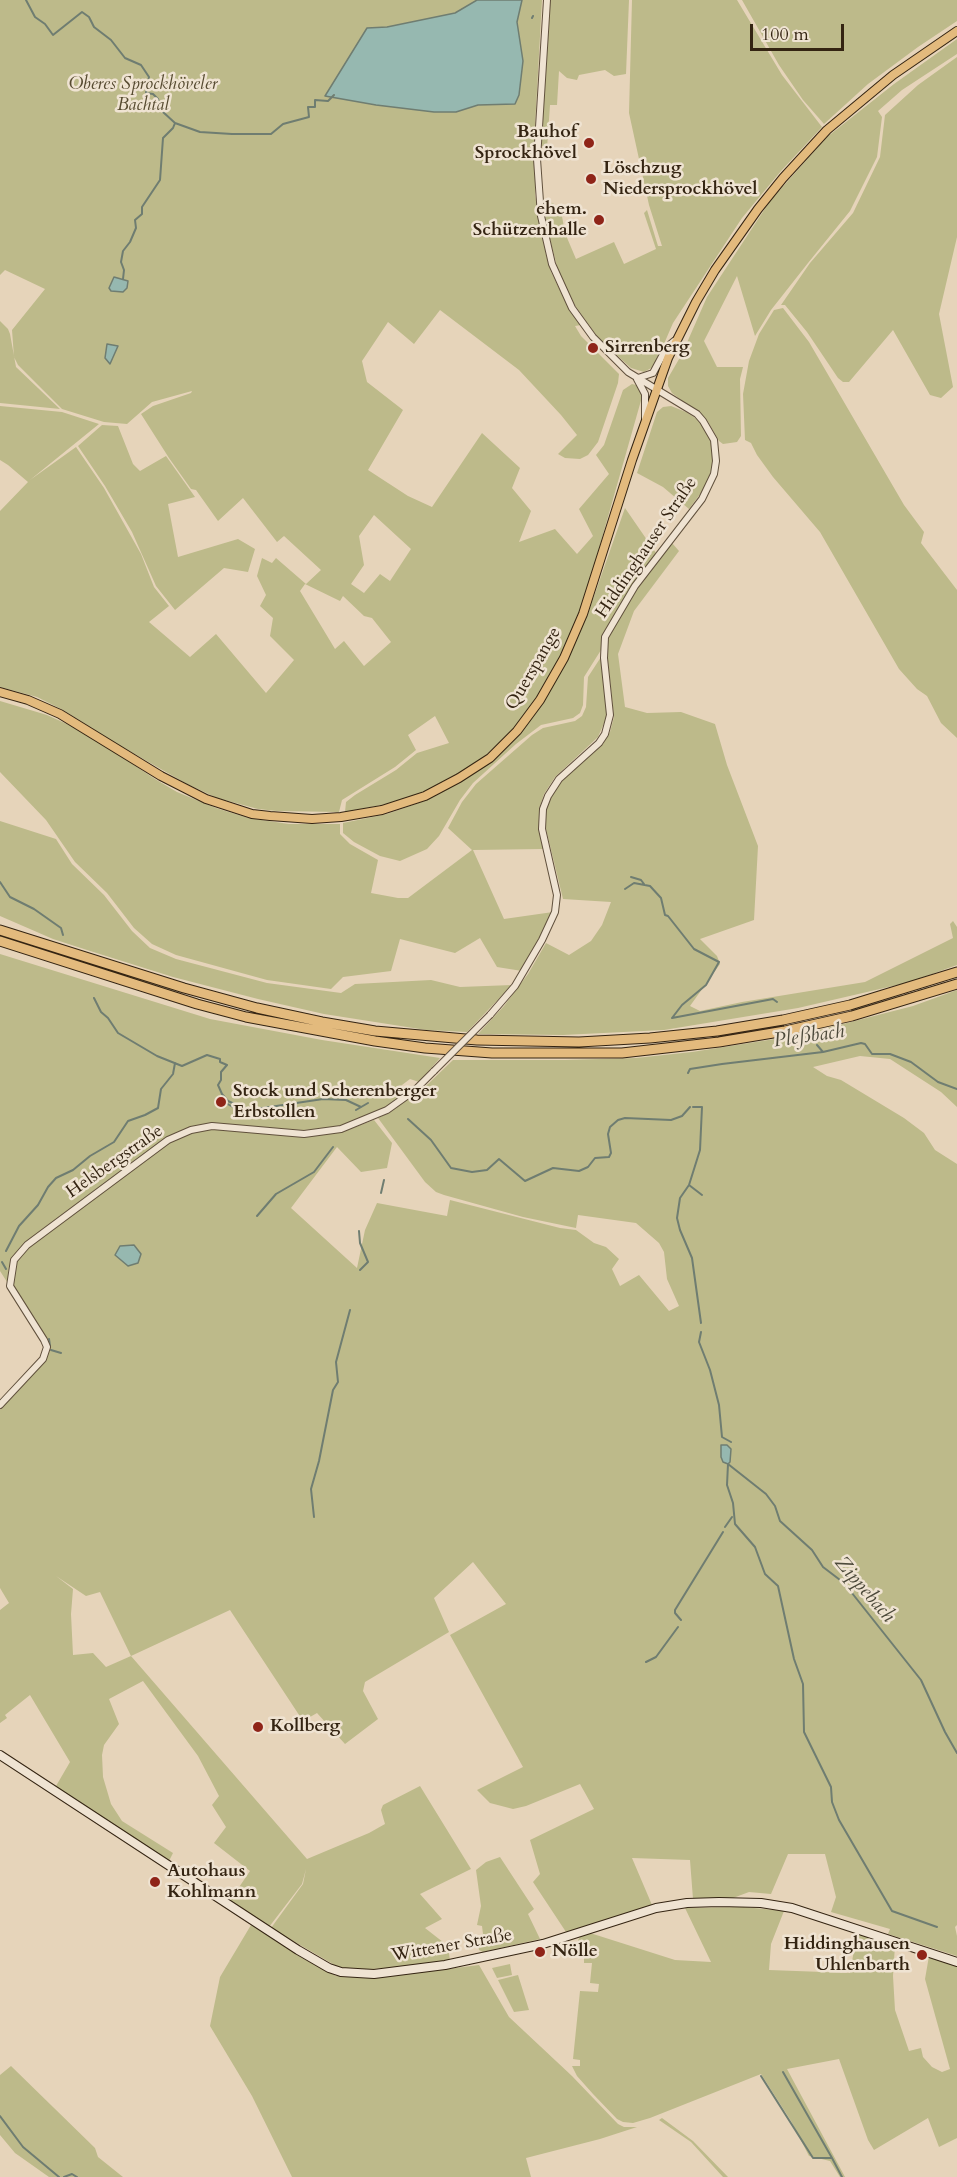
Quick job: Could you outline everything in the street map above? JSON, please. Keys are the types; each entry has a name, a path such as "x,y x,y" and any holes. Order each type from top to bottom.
{"highway":[{"path":"0,930 184,988 257,1008 375,1031 477,1040 616,1041 717,1031 783,1020 850,1005 957,972"},
{"path":"0,943 196,1004 246,1017 375,1041 425,1048 492,1053 622,1053 720,1042 852,1016 957,984"}],"main road":[{"name":"Querspange","path":"0,692 28,700 60,714 161,776 206,799 252,814 285,818 342,817 382,810 425,796 490,758 517,731 540,700 564,658 583,614 656,389 678,337 710,278 739,235 804,155 859,102 893,75 957,31"},
{"name":"Wittener Straße","path":"0,1755 298,1950 329,1968 341,1972 374,1974 466,1962 543,1944 654,1909 687,1903 719,1902 761,1903 792,1908 957,1962"}],"street":[{"name":"Hiddinghauser Straße","path":"490,1015 515,986 548,930 555,912 557,895 542,829 543,809 548,796 559,780 599,743 605,734 610,715 604,658 605,637 635,586 702,499 714,474 716,450 710,430 697,414 637,378 600,345 582,323 561,286 547,246 540,209 537,159 547,0"},
{"path":"645,423 645,394 637,378 647,377 653,373 667,347 678,337"},
{"name":"Helsbergstraße","path":"0,1405 44,1359 47,1347 10,1286 14,1260 27,1245 124,1172 176,1137 191,1130 212,1126 304,1134 341,1129 387,1110 415,1090 490,1015"}],"green space":[{"name":"Oberes Sprockhöveler Bachtal","path":"0,0 542,0 535,126 535,195 551,272 569,309 581,325 575,326 581,336 619,374 598,442 588,455 580,459 565,458 558,454 577,435 561,415 519,370 440,310 414,344 388,322 362,361 367,382 403,410 368,470 408,496 432,507 482,433 520,468 512,488 531,511 519,542 555,529 577,554 593,536 579,509 609,474 596,455 604,445 623,390 632,384 640,388 642,397 581,612 563,656 539,696 516,727 486,755 424,794 402,801 345,812 346,802 396,770 417,753 449,743 435,716 408,735 416,750 395,767 342,800 339,812 277,811 258,809 217,798 187,784 117,744 63,710 37,697 0,687 0,511 28,482 0,460 0,406 62,412 99,424 30,480 76,447 104,488 141,554 154,587 169,606 149,622 190,657 216,634 266,693 294,660 270,636 273,618 260,606 266,595 257,576 262,558 272,563 276,558 306,584 321,570 284,536 277,542 243,498 218,521 196,490 191,489 141,414 153,406 192,391 152,402 127,424 104,422 62,409 18,365 14,357 12,330 45,289 5,270 0,275","holes":["374,515 411,549 390,581 380,574 364,593 351,584 364,565 359,536","305,584 340,601 343,596 364,616 372,618 391,642 364,666 344,641 335,649 300,591"]},
{"path":"550,0 629,0 626,74 614,76 605,70 579,75 577,80 567,78 559,71 557,105 550,105 547,148 542,146 541,140"},
{"path":"632,0 737,0 782,75 822,127 742,218 673,323 653,367 644,372 631,368 599,339 576,307 559,274 543,202 560,205 565,233 576,259 614,242 624,264 656,249 644,213 647,210 658,246 662,246 649,205 629,113"},
{"path":"742,0 957,0 957,21 868,84 824,124 803,100 779,65"},
{"path":"957,39 957,54 902,90 878,111 882,117 877,157 850,211 771,310 755,336 737,276 704,341 717,367 743,367 740,379 741,436 737,442 723,444 707,420 672,393 668,386 668,378 682,354 707,297 770,201 827,137 894,84"},
{"path":"957,57 957,237 939,314 953,387 941,398 930,395 893,330 849,382 843,382 807,332 785,305 781,305 810,263 853,213 880,157 885,115 918,85"},
{"path":"783,308 809,342 904,505 924,532 921,543 957,590 957,738 941,723 927,696 917,689 899,669 820,532 773,477 751,443 745,440 743,394 749,361 759,334 774,310"},
{"path":"0,321 10,334 16,367 60,409 0,403"},
{"path":"671,406 703,423 713,451 714,462 706,486 689,509 663,487 637,473 657,412 663,407"},
{"path":"102,425 118,426 133,464 140,471 166,456 195,497 168,504 178,557 238,539 255,549 248,572 224,568 175,610 156,586 132,532 78,446"},
{"path":"625,508 656,553 610,621 601,650 584,677 583,705 580,713 573,718 541,725 516,744 473,783 439,836 427,849 400,861 380,856 354,842 343,833 343,823 387,814 427,800 460,781 520,734 543,703 568,659 587,616"},
{"path":"672,543 679,551 634,611 618,654 625,707 647,713 681,712 715,724 727,765 758,846 754,920 700,939 717,956 720,964 690,1006 700,1011 865,982 953,938 950,924 953,921 957,927 957,965 910,982 798,1008 664,1030 563,1035 478,1034 504,1006 528,974 546,943 569,955 591,941 602,925 611,902 563,899 546,829 546,810 550,798 562,781 603,744 610,732 614,717 607,652 608,636 638,588"},
{"path":"601,657 607,716 598,737 555,777 544,794 539,809 539,829 543,849 473,850 504,919 553,912 522,971 497,967 480,938 455,953 400,939 391,971 343,977 331,989 267,980 176,955 152,944 134,928 107,893 75,862 46,820 0,772 0,701 47,715 67,724 177,792 216,808 248,818 289,824 340,824 340,834 350,844 378,860 371,893 408,898 472,850 448,828 462,802 476,784 532,735 543,728 575,721 582,716 586,707 588,677"},
{"path":"0,821 56,839 72,864 104,895 132,931 150,948 176,959 267,983 341,993 355,984 431,980 460,987 512,985 467,1032 426,1030 324,1014 258,999 173,977 87,950 53,939 0,916"},
{"path":"0,954 210,1019 322,1040 440,1058 419,1082 410,1079 398,1088 402,1097 386,1109 353,1123 326,1129 302,1130 211,1124 168,1138 13,1259 9,1285 0,1271"},
{"path":"957,990 957,1107 941,1092 890,1059 860,1056 813,1067 827,1076 841,1080 904,1118 924,1133 935,1150 957,1164 957,1925 955,1927 957,1956 888,1934 890,1929 831,1912 836,1897 825,1854 788,1854 771,1894 749,1892 733,1898 693,1899 690,1860 632,1858 652,1905 566,1932 533,1882 540,1874 530,1840 594,1809 580,1784 513,1809 490,1803 477,1790 523,1767 450,1635 506,1604 473,1562 434,1598 449,1632 365,1682 363,1691 378,1719 345,1744 317,1713 303,1721 230,1610 131,1656 307,1859 385,1824 381,1810 383,1805 420,1786 471,1869 420,1894 442,1919 425,1928 448,1946 450,1961 354,1970 338,1967 271,1928 303,1884 306,1869 302,1884 269,1927 229,1902 250,1871 214,1843 226,1827 212,1805 219,1796 198,1756 143,1681 109,1699 119,1724 104,1745 103,1777 111,1804 122,1821 173,1853 169,1861 56,1786 70,1762 30,1695 5,1715 7,1718 0,1723 0,1610 9,1603 0,1588 0,1410 49,1351 12,1285 16,1260 27,1246 169,1141 191,1131 211,1128 305,1137 342,1132 374,1120 392,1143 387,1168 361,1172 337,1147 291,1208 357,1268 365,1230 377,1203 447,1216 450,1200 576,1230 594,1243 606,1247 619,1259 612,1269 620,1286 639,1275 669,1311 679,1306 667,1279 664,1252 659,1243 636,1223 578,1215 576,1228 523,1217 436,1192 425,1182 378,1118 389,1113 428,1084 453,1060 636,1058 692,1052 800,1035 913,1006","holes":["56,1576 86,1596 100,1592 131,1656 106,1667 93,1653 73,1655 71,1614 73,1589"]},
{"path":"500,1857 534,1909 528,1914 540,1939 483,1952 479,1950 477,1936 483,1934 482,1926 477,1925 481,1906 476,1870 486,1862"},
{"path":"744,1907 784,1911 771,1944 769,1970 850,1973 857,1933 895,1945 893,1976 895,2010 909,2051 921,2048 923,2057 932,2067 942,2072 950,2069 925,1979 929,1956 957,1966 957,2138 939,2147 928,2118 874,2150 868,2140 839,2059 787,2069 845,2177 840,2177 830,2161 809,2156 791,2121 761,2074 633,2123 617,2119 593,2094 577,2076 572,2066 580,2066 580,2060 573,2059 580,1991 598,1992 599,1984 590,1983 592,1963 584,1963 584,1949 578,1940 580,1937 590,1933 675,1960 711,1962 685,1908"},
{"path":"251,1925 302,1958 336,1976 385,1977 479,1965 509,2017 572,2076 618,2124 624,2127 637,2127 526,2158 531,2177 292,2177 252,2096 210,2026 220,1977"},
{"path":"510,1964 512,1975 497,1978 492,1968"},
{"path":"518,1975 529,2010 514,2012 498,1980"},
{"path":"11,2066 95,2148 98,2157 123,2177 49,2177 15,2153 0,2135 0,2075"},
{"path":"662,2118 693,2141 728,2177 723,2177 691,2142 659,2120"}],"water":[{"path":"477,0 522,0 517,22 523,61 519,95 515,104 478,105 456,112 434,112 325,96 367,28 387,27 455,13"},
{"path":"114,277 128,281 127,288 123,292 111,291 109,288"},
{"path":"107,344 118,346 110,364 105,358"},
{"path":"134,1245 141,1254 138,1263 128,1266 115,1255 120,1246"},
{"path":"721,1445 727,1445 731,1449 728,1464 723,1462 721,1457"}],"waterway":[{"path":"26,0 35,17 45,24 53,35 82,12 89,17 94,27 111,40 125,58 141,65 149,77 146,93 153,94 158,99 163,112 175,123 200,132 271,134 283,124 309,117 308,107 315,107 315,100 328,101 334,95"},
{"path":"123,279 124,270 121,262 123,251 136,228 135,220 142,214 142,207 160,180 163,138 175,123"},
{"path":"631,877 641,880 644,884"},
{"name":"Pleßbach","path":"0,882 10,897 34,909 61,928 63,935"},
{"path":"625,889 634,883 650,886 661,898 665,915 694,949 719,962 706,985 682,1005 672,1018 773,999 777,1002"},
{"name":"Pleßbach","path":"94,998 101,1012 118,1033 157,1056 182,1066 207,1055 220,1059 220,1062 227,1065 221,1072 218,1085 222,1094 228,1101 243,1108 263,1108 323,1099 346,1100 361,1107"},
{"name":"Pleßbach","path":"688,1073 690,1069 823,1052 861,1043 865,1044 872,1054 890,1054 911,1062 938,1082 957,1089"},
{"name":"Pleßbach","path":"817,1045 823,1052"},
{"path":"6,1251 19,1226 38,1205 56,1178 73,1170 90,1156 114,1142 128,1121 158,1108 161,1089 173,1074 175,1063"},
{"name":"Pleßbach","path":"224,1102 240,1111 257,1109"},
{"name":"Pleßbach","path":"356,1110 368,1103"},
{"name":"Pleßbach","path":"408,1119 431,1140 451,1168 472,1172 487,1170 499,1159 525,1181 553,1168 579,1171 588,1167 595,1158 609,1157 611,1153 608,1134 610,1127 618,1120 625,1118 671,1120 682,1116 690,1107"},
{"name":"Zippebach","path":"693,1107 702,1107 700,1150 689,1185 680,1198 677,1218 692,1258 701,1323"},
{"path":"257,1216 276,1194 314,1172 333,1147"},
{"path":"381,1193 384,1180"},
{"path":"689,1185 702,1195"},
{"path":"359,1231 360,1243 368,1262 360,1270"},
{"path":"2,1262 6,1269"},
{"path":"314,1517 311,1489 333,1390 338,1382 336,1362 350,1310"},
{"name":"Zippebach","path":"701,1332 699,1342 710,1370 719,1405 722,1437 731,1442"},
{"path":"49,1339 50,1346"},
{"path":"51,1350 61,1353"},
{"path":"728,1464 727,1485 733,1503 735,1524 755,1547 765,1574 778,1586 794,1659 803,1684 804,1732 831,1787 832,1802 839,1820 892,1911 937,1927"},
{"name":"Zippebach","path":"728,1464 766,1494 775,1506 780,1521 812,1550 823,1567 844,1583 921,1680 957,1753"},
{"path":"725,1527 732,1517"},
{"path":"681,1620 675,1610 723,1532"},
{"path":"646,1662 656,1657 678,1627"},
{"path":"783,2072 832,2158"},
{"path":"761,2076 813,2158 832,2158 842,2177"},
{"path":"0,2116 23,2147 59,2177"},
{"path":"64,2177 72,2174 77,2177"}],"place":[{"name":"Bauhof Sprockhövel","path":"589,143"},
{"name":"Löschzug Niedersprockhövel","path":"591,179"},
{"name":"ehem. Schützenhalle","path":"599,220"},
{"name":"Sirrenberg","path":"593,348"},
{"name":"Stock und Scherenberger Erbstollen","path":"221,1102"},
{"name":"Kollberg","path":"258,1727"},
{"name":"Autohaus Kohlmann","path":"155,1882"},
{"name":"Nölle","path":"540,1952"},
{"name":"Hiddinghausen Uhlenbarth","path":"922,1955"}]}
